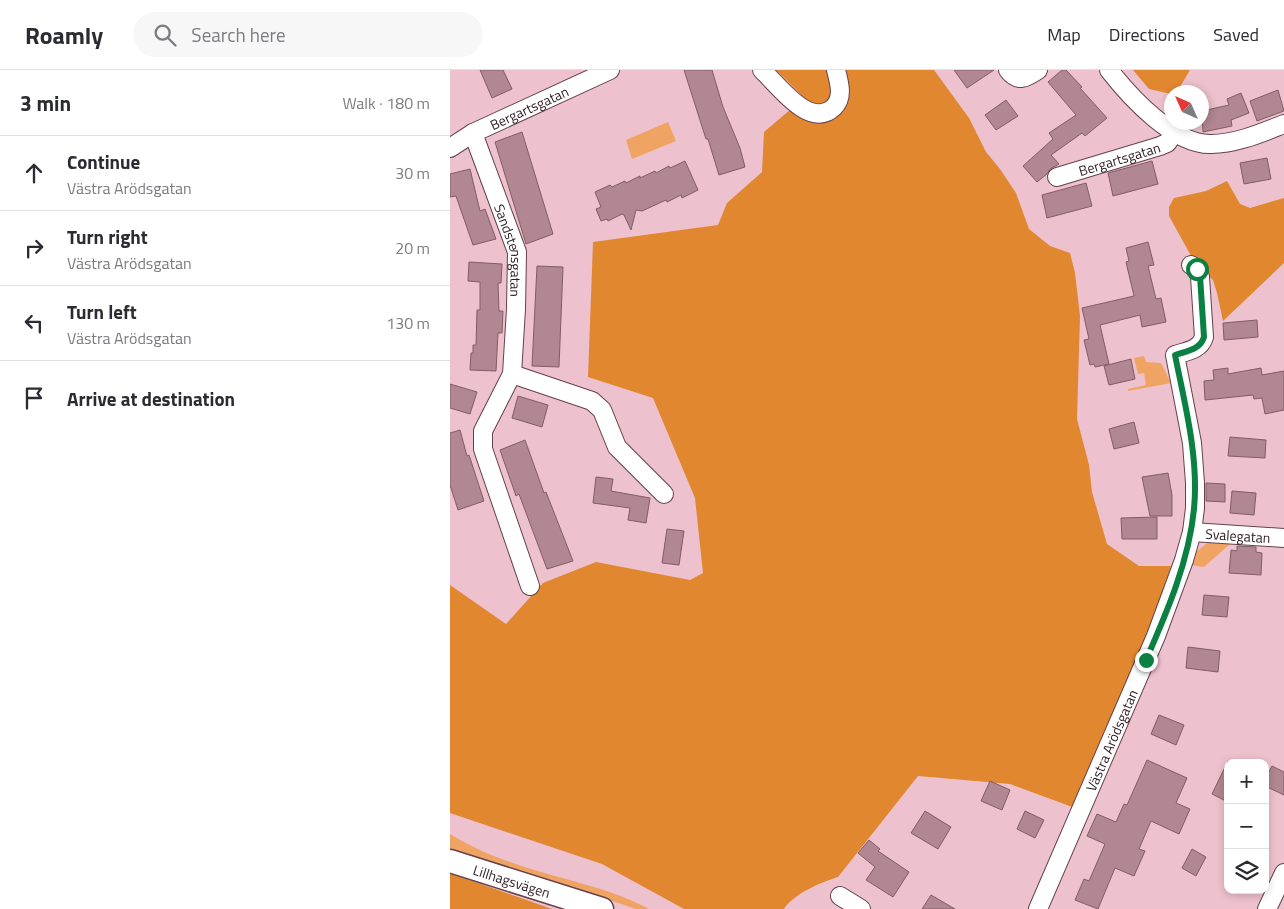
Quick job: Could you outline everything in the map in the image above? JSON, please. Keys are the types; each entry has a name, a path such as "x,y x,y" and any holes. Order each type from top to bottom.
{"street":[{"name":"Bergartsgatan","path":"450,148 473,132 610,70"},
{"path":"762,70 802,109 814,114 826,113 839,101 840,88 836,70"},
{"path":"1008,70 1020,79 1027,78 1038,70"},
{"name":"Bergartsgatan","path":"1109,70 1140,106 1174,132 1195,142 1210,145 1228,143 1284,124"},
{"name":"Sandstensgatan","path":"473,132 517,252 512,374 483,432 483,449 530,586"},
{"name":"Bergartsgatan","path":"1057,177 1160,146 1167,143 1174,132"},
{"name":"Västra Arödsgatan","path":"1038,909 1156,636 1184,560 1192,532 1195,508 1195,483 1192,443 1175,355 1198,347 1202,344 1204,337 1200,276 1197,269 1191,265"},
{"path":"512,374 592,401 602,410 617,448 664,494"},
{"name":"Svalegatan","path":"1192,532 1284,538"},
{"name":"Lillhagsvägen","path":"450,861 602,909"},
{"path":"1266,909 1284,873"},
{"path":"840,896 861,909"}],"shaded area":[{"path":"776,70 934,70 969,118 986,152 1016,193 1029,229 1050,246 1070,253 1075,273 1080,316 1077,419 1089,465 1092,492 1107,544 1139,566 1171,566 1129,690 1075,808 1010,784 918,776 838,877 816,885 794,898 784,909 684,909 602,864 450,813 450,585 506,624 543,583 596,562 690,580 703,573 695,498 653,398 588,377 593,242 718,225 727,203 762,172 764,132 804,98"},
{"path":"1133,70 1190,70 1181,85 1164,85 1164,92 1149,89"},
{"path":"668,122 676,141 632,159 626,140"},
{"path":"1227,181 1240,204 1250,208 1284,198 1284,263 1223,321 1213,280 1195,263 1169,216 1169,207 1174,198 1206,191"},
{"path":"1144,356 1146,362 1161,363 1171,383 1128,391 1128,389 1146,385 1144,373 1138,374 1134,358"},
{"path":"1211,540 1231,541 1204,567 1190,565 1196,552"},
{"path":"450,834 473,847 497,857 530,869 616,894 649,909 636,909 450,849"},
{"path":"450,873 552,909 450,909"}],"building":[{"path":"480,70 503,70 512,89 492,98"},
{"path":"684,70 712,70 723,107 740,148 745,167 719,175"},
{"path":"954,70 994,70 967,88"},
{"path":"1062,70 1066,70 1082,87 1080,88 1107,118 1085,136 1082,133 1051,155 1059,164 1050,169 1037,182 1023,166 1053,139 1049,133 1076,115 1048,82"},
{"path":"1278,90 1284,111 1257,121 1250,101"},
{"path":"1241,93 1249,113 1231,120 1232,126 1203,132 1203,130 1209,130 1209,109 1229,105 1227,99"},
{"path":"1006,100 1018,116 996,130 985,115"},
{"path":"522,132 553,234 526,244 495,142"},
{"path":"1267,158 1271,179 1244,184 1240,163"},
{"path":"685,161 698,190 682,198 681,195 667,202 666,200 642,211 636,210 631,230 622,214 608,221 607,219 601,221 596,209 601,207 595,192 610,185 612,187 655,171 656,173"},
{"path":"1152,161 1158,184 1113,196 1108,173"},
{"path":"470,169 480,211 485,209 496,239 473,245 456,196 450,197 450,174"},
{"path":"1086,183 1092,206 1047,218 1042,195"},
{"path":"1148,242 1154,265 1148,266 1156,299 1161,298 1166,322 1142,327 1140,315 1100,325 1109,364 1095,367 1094,364 1090,365 1084,340 1089,339 1082,308 1134,296 1126,262 1129,261 1126,248"},
{"path":"469,262 502,264 501,283 498,283 499,311 503,311 502,333 498,333 496,371 470,370 471,353 473,353 473,345 476,345 477,310 480,310 480,282 468,281"},
{"path":"537,266 563,267 559,367 532,366"},
{"path":"1257,320 1258,337 1224,340 1223,323"},
{"path":"1131,359 1135,379 1109,385 1104,366"},
{"path":"1228,368 1228,374 1261,368 1262,375 1284,371 1284,410 1265,414 1262,398 1254,399 1253,395 1205,400 1204,381 1214,380 1213,370"},
{"path":"450,384 477,392 470,414 450,408"},
{"path":"518,396 548,405 542,427 512,418"},
{"path":"1134,422 1139,443 1114,449 1109,429"},
{"path":"460,430 467,456 469,455 484,501 458,510 450,485 450,433"},
{"path":"1230,437 1266,440 1265,458 1228,456"},
{"path":"525,440 544,493 546,492 573,561 547,569 519,494 516,496 500,450"},
{"path":"1168,473 1172,495 1172,516 1150,516 1142,477"},
{"path":"596,477 613,479 611,491 650,498 646,523 628,520 630,508 593,503"},
{"path":"1206,483 1225,484 1225,502 1206,501"},
{"path":"1232,491 1256,493 1254,515 1230,513"},
{"path":"1157,517 1157,539 1122,539 1121,518"},
{"path":"667,529 684,531 679,565 662,563"},
{"path":"1237,546 1256,547 1256,552 1262,553 1261,575 1229,573 1231,550 1237,551"},
{"path":"1204,595 1229,597 1227,617 1202,615"},
{"path":"1188,647 1220,651 1218,672 1186,668"},
{"path":"1159,715 1184,725 1176,745 1151,734"},
{"path":"1147,760 1187,778 1176,803 1190,809 1179,834 1151,821 1139,849 1145,851 1134,876 1115,868 1098,909 1075,900 1084,879 1089,881 1105,844 1087,836 1097,814 1116,822 1124,804 1127,805"},
{"path":"1272,766 1284,772 1284,795 1269,788 1269,772"},
{"path":"1224,769 1224,800 1212,794"},
{"path":"990,781 1010,790 1002,810 981,801"},
{"path":"925,811 951,827 938,849 911,833"},
{"path":"1025,811 1044,820 1035,838 1017,829"},
{"path":"869,840 880,849 878,851 909,872 893,897 866,880 875,867 858,853"},
{"path":"1192,849 1206,857 1196,876 1182,868"},
{"path":"931,895 955,909 922,909"}],"route":[{"path":"1146,660 1184,560 1192,532 1195,508 1195,483 1192,443 1175,355 1198,347 1202,344 1204,337 1200,276 1197,269"}]}
